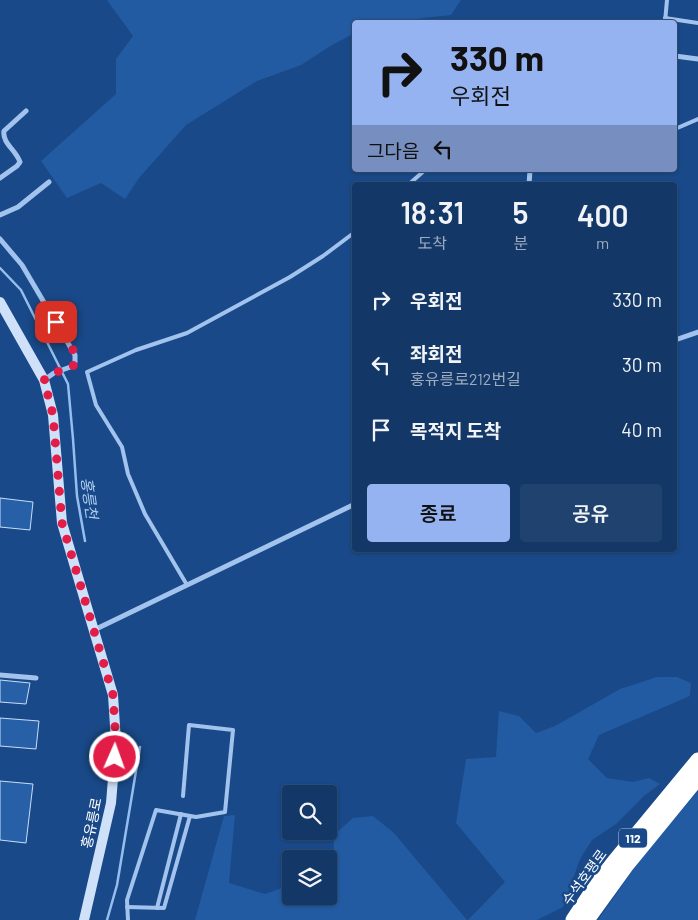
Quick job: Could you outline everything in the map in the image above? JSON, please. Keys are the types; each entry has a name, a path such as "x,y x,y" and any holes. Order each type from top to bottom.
{"highway":[{"name":"수석호평로","path":"573,920 603,875 698,760"},
{"name":"수석호평로","path":"587,920 626,866 698,778"}],"street":[{"path":"677,56 698,59"},
{"path":"0,178 20,162 18,155 5,140 4,131 26,111"},
{"path":"0,215 18,207 49,182"},
{"path":"0,239 22,264 75,355 74,364 44,380"},
{"name":"홍유릉로","path":"0,302 44,380 53,415 62,523 98,628 113,695 116,742 111,803 84,920"},
{"path":"677,339 698,332"},
{"path":"98,628 352,505"},
{"path":"0,676 36,678"}],"lane":[{"path":"665,20 667,0"},
{"path":"677,21 698,23"},
{"path":"677,128 698,119"},
{"path":"411,182 423,172"},
{"path":"187,585 145,514 128,474 122,447 96,405 87,372 136,350 187,333 290,277 352,234"},
{"path":"128,920 127,900 156,810 196,817 225,812 233,730 189,725 183,796"},
{"path":"157,908 181,814"},
{"path":"127,907 164,908 190,816"}],"shaded area":[{"path":"107,0 461,0 451,15 406,20 352,20 352,35 301,65 257,81 186,125 139,178 125,199 101,183 67,198 41,161 116,94 116,59 133,36"},
{"path":"657,677 677,677 691,683 690,696 599,735 588,759 607,778 633,782 649,778 660,784 644,796 616,824 592,840 580,859 563,907 537,920 468,920 505,882 456,823 466,759 496,757 499,711 519,716 536,733 555,726 620,689"},
{"path":"698,791 698,920 598,920 642,857"},
{"path":"235,815 229,883 265,894 282,888 282,905 337,905 337,850 334,850 334,840 337,840 337,832 353,818 373,816 394,833 467,920 195,920 224,816"}],"building":[{"path":"0,498 33,502 30,530 0,527"},
{"path":"0,680 30,683 26,704 0,702"},
{"path":"0,718 39,721 36,749 0,746"},
{"path":"0,781 33,784 26,843 0,840"}],"waterway":[{"name":"홍릉천","path":"0,268 21,290 68,384 77,496 85,541"},
{"name":"홍릉천","path":"107,920 117,885 140,747"}],"route":[{"path":"56,322 75,355 73,366 54,373 44,380 53,415 62,523 113,695 115,757"}]}
